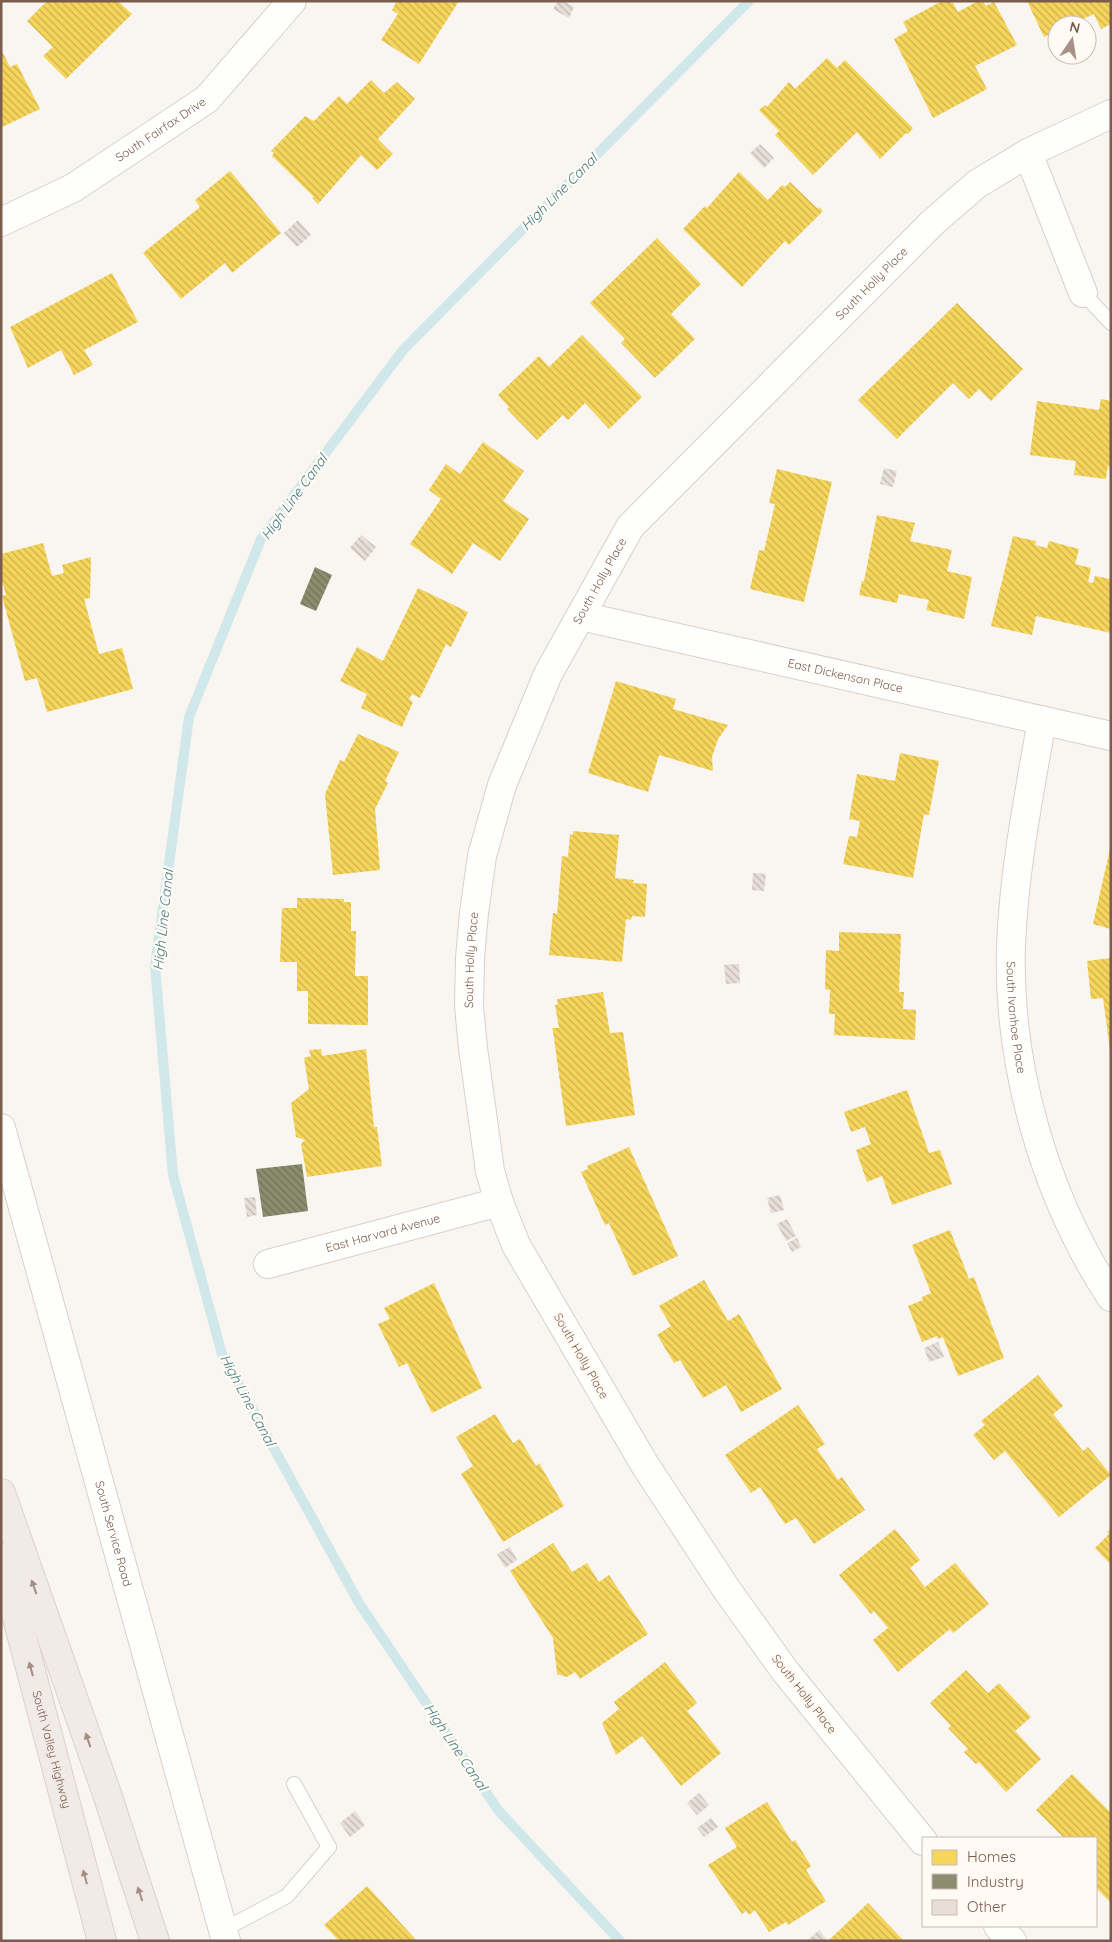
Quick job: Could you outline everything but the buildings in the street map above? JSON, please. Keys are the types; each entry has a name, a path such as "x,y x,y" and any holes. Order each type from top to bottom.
{"highway":[{"path":"1,1493 107,1794 155,1941"},
{"name":"South Valley Highway","path":"1,1557 102,1941"}],"street":[{"name":"South Fairfax Drive","path":"1,222 73,188 207,99 292,1"},
{"name":"South Holly Place","path":"922,1840 797,1686 727,1590 645,1465 580,1358 516,1245 499,1202 490,1171 473,1048 469,1006 470,958 474,913 482,856 502,785 548,674 630,527 932,223 977,184 1028,152 1111,114"},
{"path":"1028,152 1083,293"},
{"name":"East Dickenson Place","path":"581,616 1111,736"},
{"name":"South Ivanhoe Place","path":"1042,720 1021,841 1012,936 1014,1022 1027,1097 1044,1159 1085,1253 1111,1297"},
{"name":"South Service Road","path":"1,1128 225,1936"},
{"name":"East Harvard Avenue","path":"268,1264 499,1202"},
{"path":"999,1927 1012,1941"}],"lane":[{"path":"1083,293 1111,323"},
{"path":"225,1936 287,1896 329,1847 294,1784"}],"waterway":[{"name":"High Line Canal","path":"620,1941 498,1810 359,1603 222,1354 173,1175 155,966 189,717 261,539 403,350 749,1"}]}
